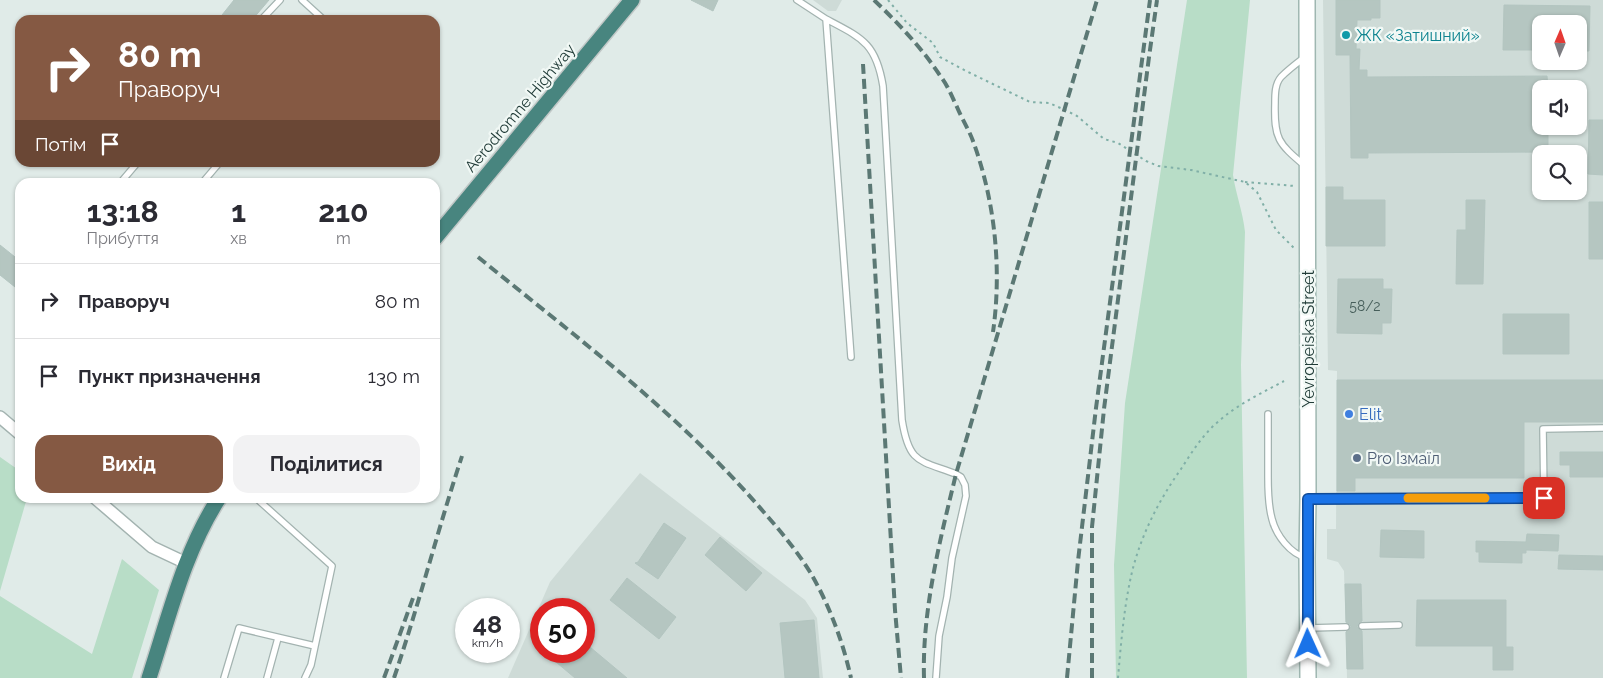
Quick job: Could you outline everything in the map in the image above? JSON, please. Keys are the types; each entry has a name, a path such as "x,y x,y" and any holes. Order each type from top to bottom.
{"highway":[{"name":"Aerodromne Highway","path":"440,232 632,0"},
{"path":"150,678 186,563 202,527 217,503"}],"main road":[{"name":"Yevropeiska Street","path":"1308,0 1308,499 1306,558 1308,678"}],"street":[{"path":"0,417 15,430"},
{"path":"101,503 152,547 186,563"}],"lane":[{"path":"266,15 280,0"},
{"path":"302,0 318,15"},
{"path":"797,0 852,33 871,48 880,67 883,86 902,420 908,447 912,454 920,461 956,474 961,477 965,485 965,507 952,558 939,636 936,678"},
{"path":"826,18 851,357"},
{"path":"1307,56 1280,78 1275,89 1274,126 1277,136 1288,151 1307,168"},
{"path":"124,178 134,167"},
{"path":"206,178 216,167"},
{"path":"1268,414 1268,503 1272,520 1280,537 1293,552 1306,558"},
{"path":"1308,499 1544,498 1543,429 1603,428"},
{"path":"262,503 332,566 311,665 305,678"},
{"path":"1362,626 1399,625"},
{"path":"1307,628 1346,627"},
{"path":"224,678 239,628 315,646"},
{"path":"267,678 278,638"}],"path":[{"path":"888,0 907,23 933,43 940,57 1030,102 1049,103 1077,116 1104,139 1118,144 1146,161 1158,166 1191,170 1245,182 1298,186"},
{"path":"1245,182 1257,192 1276,230 1308,261"},
{"path":"1118,678 1132,570 1143,537 1168,486 1199,442 1219,420 1250,399 1284,381"}],"shaded area":[{"path":"813,0 842,0 836,11 828,11"},
{"path":"1323,0 1603,0 1603,678 1347,678 1344,571 1338,562 1327,559 1327,529 1336,529 1337,371 1328,370"},
{"path":"640,473 805,600 817,618 823,678 508,678 515,663 520,663 520,651 530,628 530,663 595,663 595,598 543,598 550,582"}],"green space":[{"path":"1187,0 1250,0 1233,175 1245,232 1241,365 1247,678 1116,678 1114,565 1125,403"},
{"path":"0,457 15,468 15,503 26,503 0,591"},
{"path":"122,559 159,590 132,678 0,678 0,596 92,654"}],"building":[{"path":"234,0 269,0 256,15 222,15"},
{"path":"691,0 718,0 713,11"},
{"path":"1336,0 1380,0 1380,18 1357,20 1356,49 1360,49 1359,70 1367,70 1367,77 1547,76 1547,80 1532,80 1532,135 1548,135 1548,145 1532,145 1532,152 1368,153 1368,158 1351,158 1350,55 1336,55"},
{"path":"1504,5 1590,6 1589,51 1588,15 1532,15 1532,50 1503,50"},
{"path":"1589,120 1603,120 1603,175 1588,174"},
{"path":"1326,187 1343,187 1343,200 1385,200 1385,246 1326,246"},
{"path":"1466,200 1485,200 1483,284 1456,284 1457,230 1466,230"},
{"path":"1589,202 1603,202 1603,259 1589,259"},
{"path":"0,245 15,257 15,287 0,275"},
{"path":"1338,279 1383,279 1383,289 1392,289 1391,323 1382,323 1382,334 1337,333"},
{"path":"1503,314 1569,314 1569,354 1503,354"},
{"path":"1337,380 1603,380 1603,422 1524,422 1524,478 1355,478 1355,491 1337,491"},
{"path":"1560,452 1603,452 1603,477 1570,477 1570,465 1560,465"},
{"path":"664,523 686,538 658,579 635,563 638,562"},
{"path":"1381,530 1424,531 1424,558 1380,557"},
{"path":"1527,534 1559,535 1558,551 1526,550 1526,553 1522,553 1522,563 1479,562 1479,552 1476,552 1476,541 1526,542"},
{"path":"720,537 762,573 746,591 705,555"},
{"path":"1559,555 1603,556 1603,570 1558,569"},
{"path":"627,578 676,617 659,639 610,600"},
{"path":"1345,584 1361,584 1362,621 1358,623 1357,627 1362,631 1363,669 1347,669 1346,632 1351,627 1346,622"},
{"path":"1417,600 1506,600 1506,647 1513,647 1513,670 1493,670 1493,646 1416,646"},
{"path":"814,620 819,678 785,678 780,623"},
{"path":"595,651 627,678 575,678 557,663 595,663"}],"railway":[{"path":"874,0 910,37 934,66 948,88 973,141 987,187 995,235 997,284 993,332"},
{"path":"924,678 926,627 933,575 956,474 1097,0"},
{"path":"1067,678 1078,561 1096,408 1150,0"},
{"path":"1092,678 1092,527 1104,409 1157,0"},
{"path":"863,64 895,610 901,678"},
{"path":"478,257 650,399 715,460 755,502 796,551 817,584 835,624 851,678"},
{"path":"394,678 462,456"},
{"path":"384,678 413,598"}],"slow traffic":[{"path":"1408,498 1485,498"}],"place":[{"name":"ЖК «Затишний»","path":"1346,35"},
{"name":"Elit","path":"1349,414"},
{"name":"Pro Ізмаїл","path":"1357,458"}],"route":[{"path":"1308,644 1306,558 1308,499 1544,498"}]}
